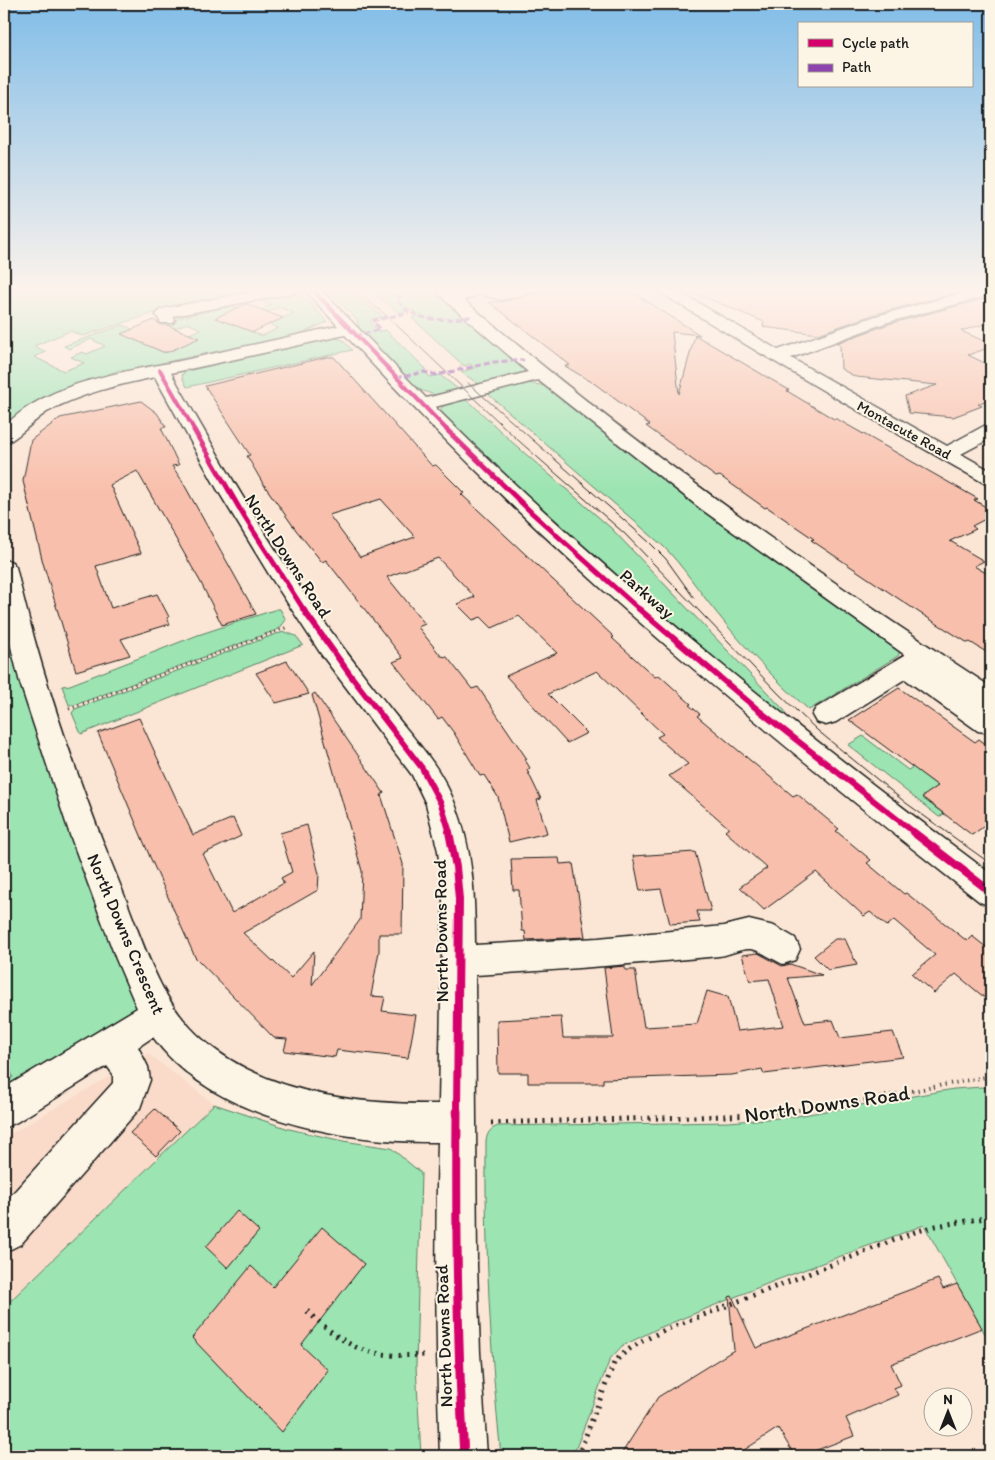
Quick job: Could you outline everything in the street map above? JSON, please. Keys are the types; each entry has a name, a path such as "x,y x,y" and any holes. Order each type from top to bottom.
{"street":[{"path":"4,438 27,418 70,394 112,380 224,356"},
{"name":"Parkway","path":"375,356 528,509 637,607 768,716 991,892"},
{"path":"520,356 682,486 837,597 915,661 990,712"},
{"name":"Montacute Road","path":"776,357 991,479"},
{"name":"North Downs Road","path":"160,370 245,519 310,619 421,766 440,803 451,838 457,869 456,1123 458,1353 464,1456"},
{"path":"422,405 541,374"},
{"path":"946,454 991,430"},
{"name":"North Downs Crescent","path":"4,568 19,628 72,801 107,894 158,1015 174,1036 204,1064 230,1081 263,1095 320,1111 382,1122 419,1125 456,1123"},
{"path":"826,715 915,661"},
{"path":"458,961 598,953 724,941 749,934 762,936 783,949"},
{"path":"4,1109 158,1015"},
{"path":"7,1230 127,1095 133,1080 132,1073 112,1043"}],"path":[{"path":"46,718 310,619"},
{"path":"986,1078 991,1082"},
{"path":"578,1456 614,1363 620,1354 628,1349 665,1330 915,1232 936,1226 991,1217"},
{"path":"307,1311 334,1336 350,1346 367,1353 404,1358 458,1353"}],"shaded area":[{"path":"148,1054 214,1104 4,1307 4,1138"}],"green space":[{"path":"4,356 36,356 34,357 64,371 84,363 71,357 73,356 194,356 123,371 120,370 51,394 4,430"},
{"path":"254,356 325,356 187,387 182,377 183,373"},
{"path":"384,356 413,356 426,369 424,371 430,377 440,375 458,389 457,391 435,395 417,389"},
{"path":"453,356 510,356 524,368 524,372 480,385 461,372 474,368 470,364 464,366"},
{"path":"525,383 548,388 674,488 900,651 898,656 809,710 749,650 663,546 488,394"},
{"path":"464,399 472,404 513,443 611,528 785,711 785,715 782,716 704,652 532,503 439,411 445,404"},
{"path":"280,609 286,620 279,629 75,705 69,705 62,686 70,685 198,635"},
{"path":"4,626 49,769 82,862 136,1002 136,1009 4,1097 4,1082 13,1077 4,1055"},
{"path":"285,632 296,636 303,645 81,734 72,713 75,709"},
{"path":"863,736 908,770 913,767 938,786 922,798 944,814 939,817 848,745"},
{"path":"982,1087 991,1089 991,1338 989,1341 924,1225 774,1281 659,1328 622,1346 610,1359 573,1456 501,1456 491,1338 487,1259 486,1140 491,1130 498,1126 729,1122 791,1117 954,1089"},
{"path":"214,1104 289,1129 343,1141 391,1148 421,1173 416,1366 421,1456 4,1456 4,1307"}],"building":[{"path":"559,356 675,356 679,394 689,356 731,356 834,419 978,499 974,500 991,510 991,516 972,526 976,529 950,541 984,561 974,566 991,576 991,655 920,613 811,540 814,539 767,507 765,508 720,476 716,477 646,426 650,425 595,384 565,366 570,365"},
{"path":"840,356 970,356 991,366 991,398 978,404 982,406 953,417 909,413 905,396 937,385 856,377 841,369"},
{"path":"327,357 334,357 432,466 436,465 464,493 461,494 614,637 612,638 655,677 659,675 691,704 689,705 700,714 697,716 793,796 797,794 839,829 836,831 871,860 867,863 904,894 906,893 967,941 972,936 991,951 991,1003 956,974 934,993 912,974 935,955 894,920 887,926 870,912 864,916 816,872 764,910 740,887 767,868 725,831 729,828 669,776 688,764 657,737 663,734 597,671 548,694 587,733 567,743 506,676 557,653 519,616 492,628 481,617 473,620 457,604 475,597 438,558 387,577 425,624 418,627 441,656 447,657 472,689 478,687 527,759 525,760 530,768 527,770 541,799 537,800 547,833 509,842 498,797 484,775 480,776 442,717 438,719 393,662 403,658 326,560 322,562 296,530 262,482 247,456 250,455 205,386","holes":["381,499 415,537 360,557 329,515"]},
{"path":"141,401 157,413 166,427 161,428 179,465 172,466 256,614 222,625 200,581 137,471 110,485 141,553 96,566 111,608 157,594 169,617 167,618 170,624 121,639 130,655 76,671 43,563 23,481 31,440 60,418"},
{"path":"287,661 309,694 276,703 256,673"},
{"path":"899,688 975,742 979,739 991,748 991,821 972,835 922,797 938,786 849,720"},
{"path":"315,693 384,793 381,795 403,864 402,934 379,934 379,951 371,996 385,997 382,1011 416,1015 408,1058 337,1050 335,1057 284,1051 287,1039 274,1038 195,957 150,857 98,733 139,718 193,835 233,818 241,836 203,854 232,913 284,883 281,878 292,872 280,833 307,825 319,874 318,890 243,933 291,978 314,951 312,985 360,920 362,871 312,695"},
{"path":"695,852 711,911 697,911 700,922 670,924 661,889 640,891 633,856"},
{"path":"559,858 560,864 573,863 585,937 526,940 525,931 522,931 519,890 513,890 511,859"},
{"path":"835,939 845,939 857,965 828,970 814,956"},
{"path":"758,953 782,966 790,964 822,975 788,978 805,1023 833,1020 840,1038 893,1032 903,1057 764,1074 762,1069 732,1075 603,1079 603,1083 528,1083 528,1073 498,1073 497,1020 561,1017 563,1038 613,1038 604,968 625,966 625,970 635,970 644,1027 697,1024 707,991 728,997 737,1031 784,1026 769,979 750,981 742,955"},
{"path":"155,1109 180,1131 156,1156 130,1133"},
{"path":"237,1211 259,1231 228,1268 206,1247"},
{"path":"322,1227 364,1264 301,1345 328,1370 282,1432 192,1338 251,1266 273,1287"},
{"path":"938,1279 943,1289 957,1284 982,1328 891,1364 901,1385 894,1388 898,1395 846,1418 854,1436 801,1456 795,1456 778,1428 735,1456 620,1456 658,1397 734,1350 729,1297 732,1296 756,1348"}],"tram line":[{"path":"429,356 519,441 625,534 779,694 817,730 906,803 991,864"},
{"path":"468,383 649,542 666,559 694,598"}],"marked path":[{"path":"396,378 424,372 437,375 494,362 524,360"}],"cycle path":[{"path":"375,356 503,486 643,613 757,709 991,892"},
{"path":"160,370 228,489 281,576 330,648 427,775 446,819 454,851 459,899 456,1266 458,1353 464,1456"}]}
